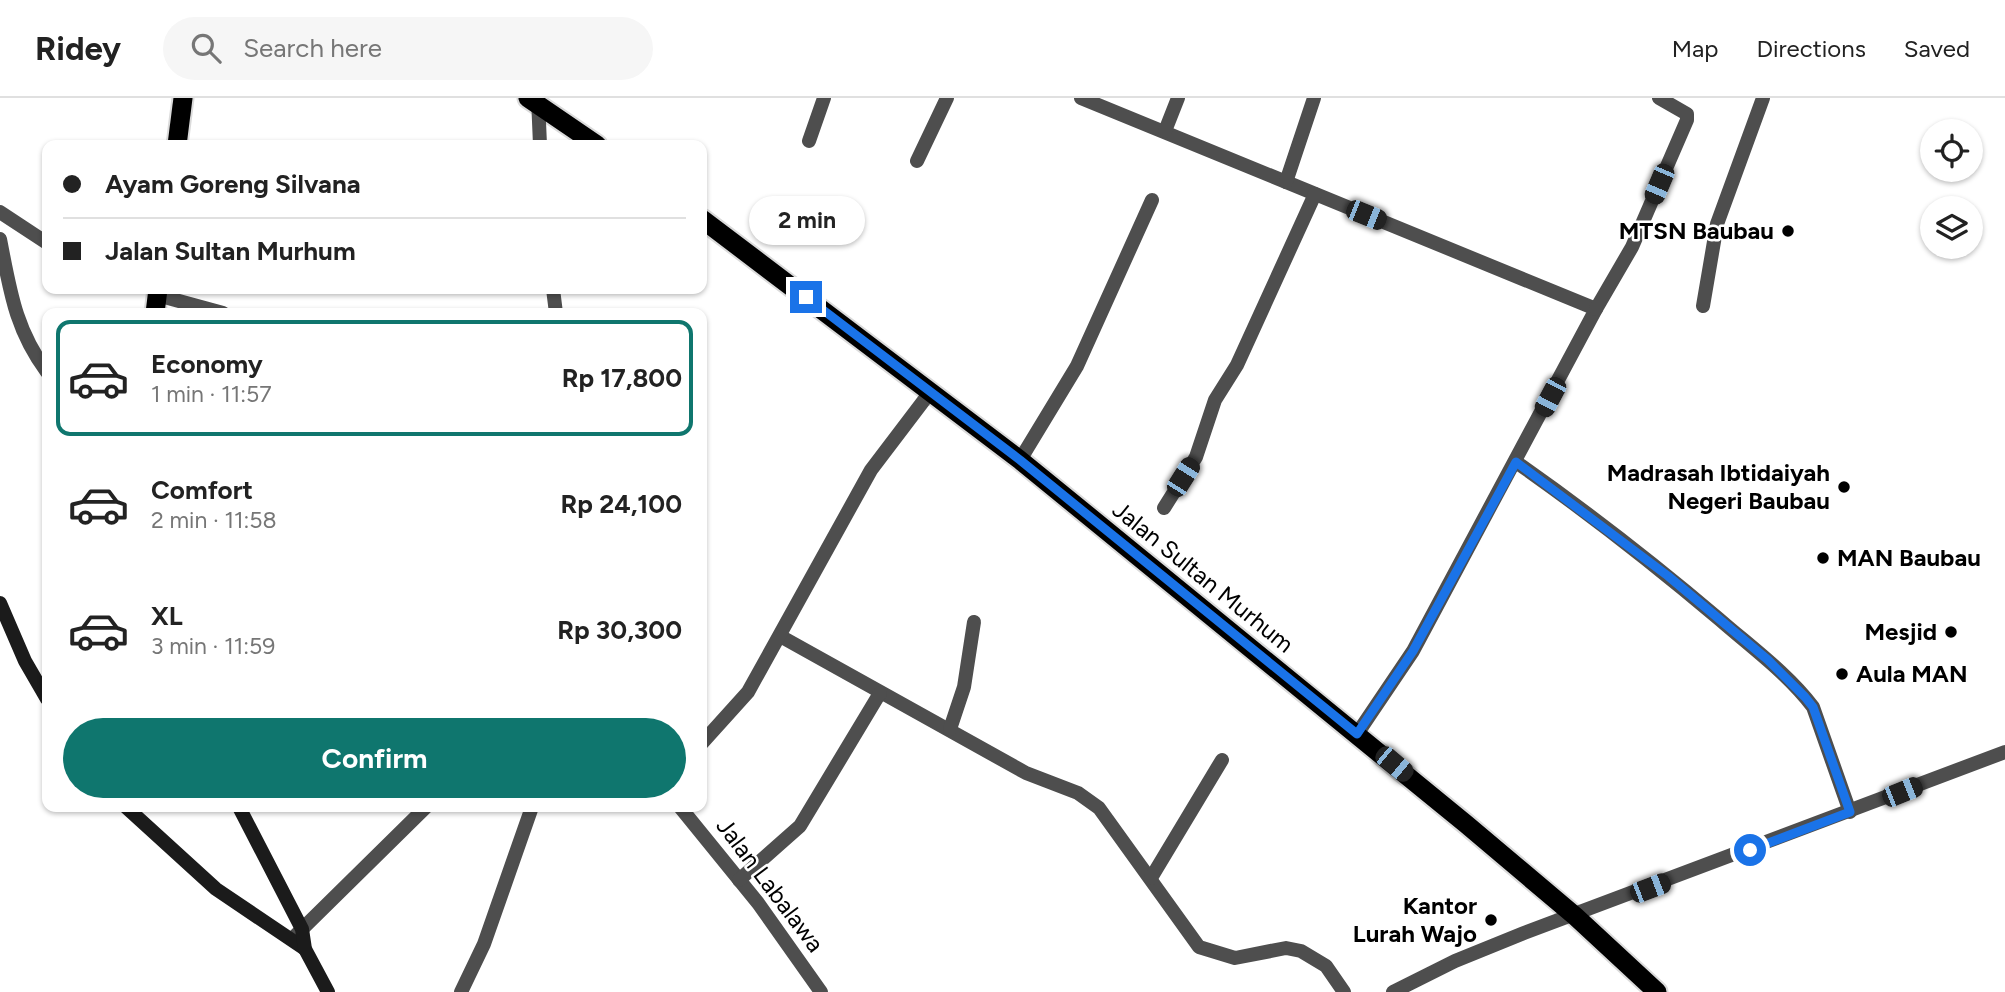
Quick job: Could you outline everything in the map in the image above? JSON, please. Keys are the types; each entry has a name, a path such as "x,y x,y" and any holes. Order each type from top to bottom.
{"highway":[{"path":"178,140 183,98"},
{"path":"534,100 590,140"},
{"name":"Jalan Sultan Murhum","path":"707,223 1020,460 1357,734 1575,916 1657,992"}],"main road":[{"path":"0,603 25,661 42,690"},
{"path":"131,812 216,889 305,949"},
{"path":"242,812 302,929 305,949 328,992"}],"street":[{"path":"809,141 824,98"},
{"path":"917,161 947,98"},
{"path":"1081,98 1596,309"},
{"path":"1165,131 1178,98"},
{"path":"1286,182 1314,98"},
{"path":"1357,734 1413,651 1596,309 1632,247 1687,120 1687,114 1659,98"},
{"path":"1703,306 1717,224 1763,98"},
{"path":"534,100 539,140"},
{"path":"1164,508 1196,457 1215,400 1237,365 1315,194"},
{"path":"1020,460 1077,366 1152,200"},
{"path":"0,212 42,240"},
{"path":"0,239 15,314 25,339 42,364"},
{"path":"157,299 199,308"},
{"path":"707,737 747,692 871,470 931,391"},
{"path":"1516,462 1668,576 1768,660 1805,697 1813,707 1850,812"},
{"path":"950,729 964,687 974,622"},
{"path":"780,636 1026,773 1078,793 1088,800 1109,819 1151,878 1165,903 1199,947 1235,958 1286,948 1301,951 1326,967 1344,992"},
{"path":"739,880 800,825 880,693"},
{"path":"1393,992 1455,961 2005,752"},
{"path":"1151,878 1222,760"},
{"path":"291,940 421,812"},
{"path":"461,992 484,944 529,812"},
{"name":"Jalan Labalawa","path":"684,812 739,880 821,992"}],"place":[{"name":"MTSN Baubau","path":"1788,231"},
{"name":"Madrasah Ibtidaiyah Negeri Baubau","path":"1844,487"},
{"name":"MAN Baubau","path":"1823,558"},
{"name":"Mesjid","path":"1951,632"},
{"name":"Aula MAN","path":"1842,674"},
{"name":"Kantor Lurah Wajo","path":"1491,920"}],"route":[{"path":"806,297 1020,460 1357,734 1413,651 1516,462 1668,576 1768,660 1813,707 1850,812 1750,850"}]}
